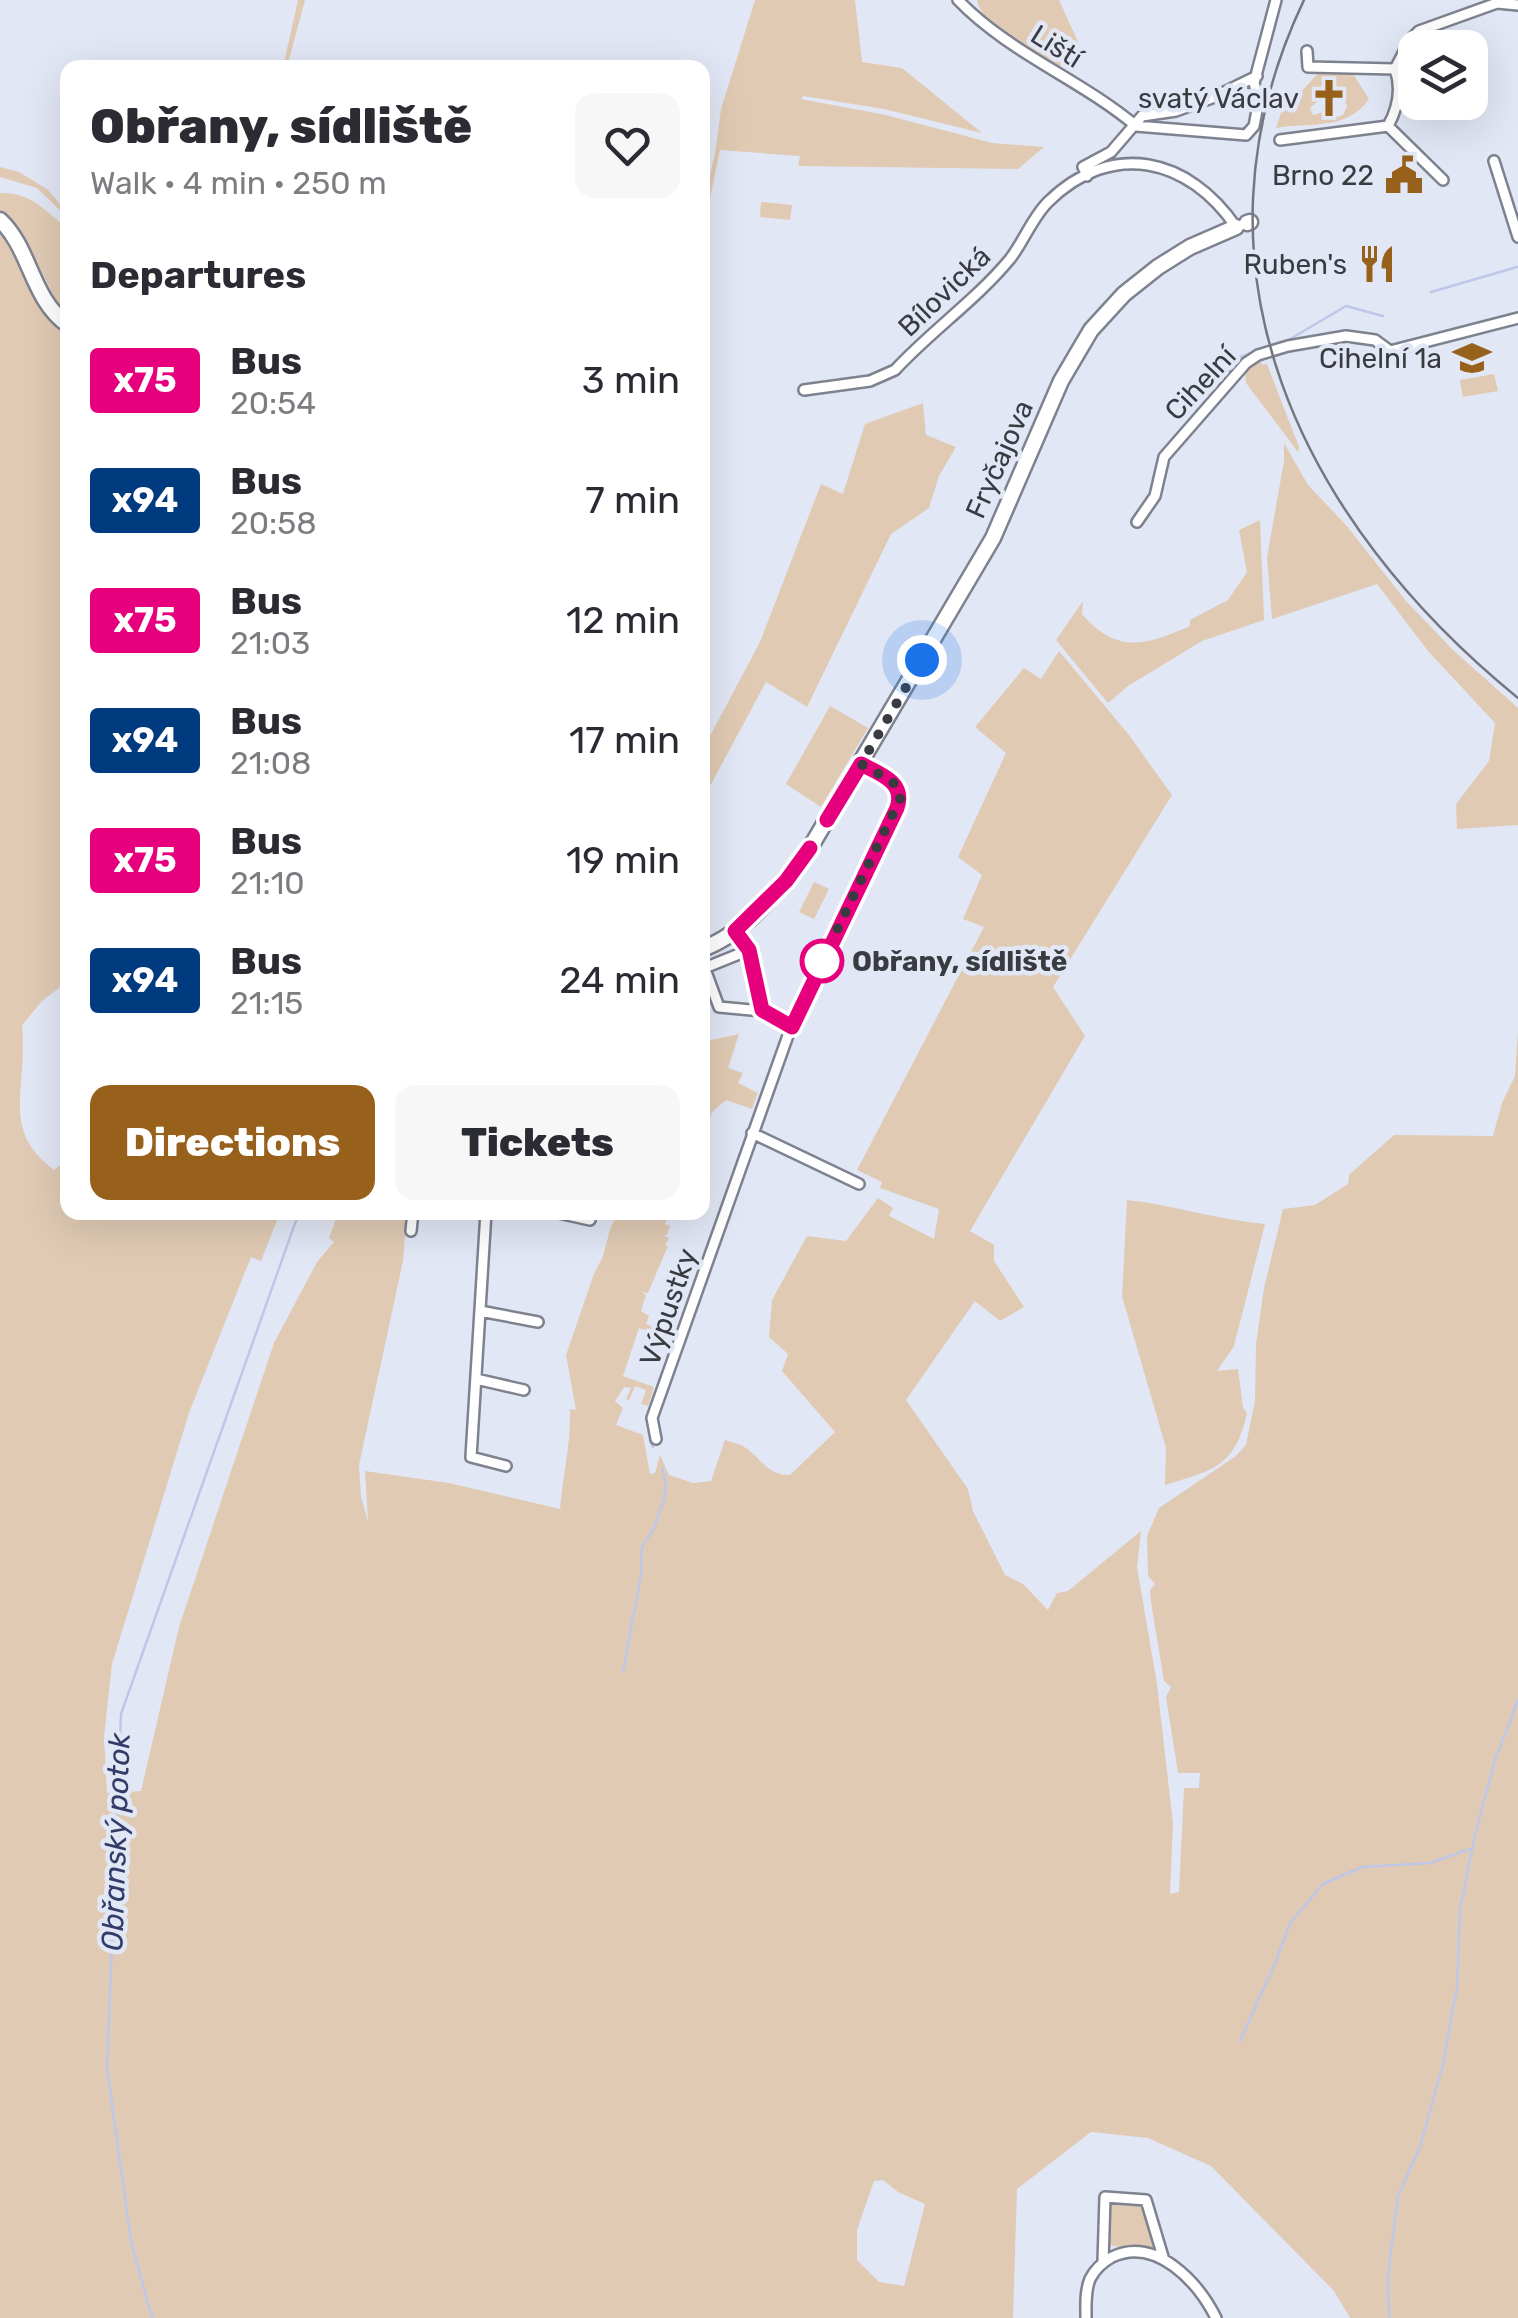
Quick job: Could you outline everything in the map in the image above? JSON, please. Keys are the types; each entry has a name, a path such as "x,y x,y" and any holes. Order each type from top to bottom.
{"main road":[{"path":"0,220 12,233 42,298 60,319"},
{"name":"Fryčajova","path":"710,945 735,931 786,881 861,764 992,538 1061,381 1091,330 1124,294 1158,267 1190,247 1244,224"}],"street":[{"name":"Liští","path":"958,0 988,28 1112,106 1136,126"},
{"path":"1256,76 1212,98 1142,116 1136,126 1246,134 1254,126 1259,100 1254,82 1256,76 1276,0"},
{"path":"1388,126 1398,103 1399,80 1395,69 1418,32 1497,3 1518,6"},
{"path":"1308,50 1308,67 1395,69"},
{"name":"Bílovická","path":"1087,176 1083,167 1110,152 1136,126"},
{"path":"1282,156 1284,141 1388,126"},
{"path":"1388,126 1443,180"},
{"path":"1494,161 1518,237"},
{"name":"Bílovická","path":"804,390 870,381 894,370 1012,257 1049,201 1087,176 1129,164 1168,170 1199,184 1244,224"},
{"name":"Cihelní","path":"1137,522 1155,496 1164,456 1240,368 1258,355 1346,336 1375,340 1390,351 1518,318"},
{"path":"710,984 719,1007 762,1010 792,1027 901,797 893,782 861,764"},
{"path":"735,931 749,950 762,1010"},
{"path":"710,966 749,950"},
{"name":"Výpustky","path":"656,1440 652,1418 792,1027"},
{"path":"752,1133 859,1184"},
{"path":"411,1231 412,1220"},
{"path":"486,1220 472,1457 506,1466"},
{"path":"480,1311 538,1322"},
{"path":"476,1379 524,1390"},
{"path":"1103,2262 1105,2197 1146,2200 1164,2260"},
{"path":"1086,2318 1088,2282 1103,2262 1144,2251 1164,2260 1197,2288 1216,2318"}],"shaded area":[{"path":"298,0 305,0 289,60 285,60"},
{"path":"755,0 855,0 862,62 902,68 982,133 884,109 803,96 801,99 886,115 992,143 1044,147 1018,169 798,166 800,156 720,150 710,198 721,109"},
{"path":"977,0 1059,0 1080,46 1058,68 999,29"},
{"path":"1321,70 1352,72 1369,99 1339,121 1276,128 1288,92 1302,91","holes":["1328,81 1338,87 1347,106 1343,115 1334,118 1330,110 1313,115 1310,108 1318,101 1314,94"]},
{"path":"0,167 19,172 47,189 60,204 60,210 37,188 0,177"},
{"path":"0,193 11,193 29,199 60,222 60,308 22,232 0,210"},
{"path":"761,202 792,205 790,220 760,217"},
{"path":"0,231 36,297 60,324 60,987 22,1025 22,1124 37,1155 54,1170 60,1165 60,1220 277,1220 261,1261 251,1257 189,1413 112,1664 104,1737 107,1793 141,1791 179,1627 274,1343 317,1262 334,1242 329,1238 335,1220 406,1220 403,1261 359,1465 361,1497 368,1521 365,1471 449,1483 560,1509 570,1409 576,1410 566,1355 615,1220 666,1220 665,1224 670,1226 667,1235 663,1235 669,1238 665,1245 668,1246 648,1293 642,1292 646,1295 641,1311 649,1316 646,1324 672,1336 671,1339 639,1328 623,1376 654,1387 648,1406 641,1404 646,1390 635,1386 629,1400 626,1399 631,1388 624,1387 615,1401 623,1408 616,1425 643,1435 650,1474 655,1473 660,1455 669,1475 693,1483 711,1481 725,1440 741,1445 775,1472 790,1475 835,1432 782,1371 788,1354 769,1337 772,1300 807,1236 846,1241 878,1198 893,1208 889,1216 934,1239 939,1209 880,1188 882,1182 857,1170 984,927 963,919 982,875 958,857 1006,753 975,727 1024,668 1041,679 1059,651 1129,735 1172,795 1053,987 1085,1036 970,1231 994,1245 994,1261 1024,1307 1000,1321 975,1301 906,1400 968,1489 973,1511 1005,1575 1023,1584 1048,1610 1057,1593 1068,1591 1141,1531 1137,1567 1157,1684 1173,1823 1170,1894 1179,1892 1184,1788 1199,1788 1200,1773 1178,1773 1166,1697 1171,1687 1164,1681 1151,1602 1150,1590 1155,1584 1148,1576 1147,1536 1159,1508 1236,1456 1246,1445 1255,1401 1256,1344 1264,1288 1283,1209 1315,1205 1348,1184 1349,1175 1394,1135 1493,1136 1515,1076 1518,1030 1518,2318 1350,2318 1334,2291 1211,2166 1148,2138 1091,2132 1017,2189 1013,2318 0,2318","holes":["883,2180 925,2204 904,2286 879,2282 857,2260 857,2230 874,2181"]},
{"path":"1260,357 1262,365 1267,364 1298,452 1246,383 1245,370"},
{"path":"1494,374 1498,391 1463,397 1460,380"},
{"path":"923,403 926,435 956,447 939,476 929,508 891,534 807,707 766,682 710,786 710,736 760,642 821,484 843,494 865,424"},
{"path":"1284,443 1308,485 1346,525 1406,601 1518,708 1518,825 1457,829 1456,804 1489,761 1495,723 1428,651 1377,584 1272,619 1267,557"},
{"path":"1260,520 1264,620 1202,641 1128,686 1108,703 1056,640 1083,601 1082,614 1095,627 1120,641 1160,638 1190,626 1190,620 1228,600 1247,572 1239,530"},
{"path":"830,706 868,728 821,807 786,784"},
{"path":"814,882 829,889 814,919 799,912"},
{"path":"739,1034 728,1068 743,1073 738,1083 758,1093 752,1109 726,1100 710,1118 710,1040"},
{"path":"1127,1200 1265,1224 1234,1346 1217,1371 1238,1369 1247,1413 1242,1431 1229,1456 1220,1464 1165,1485 1166,1448 1122,1296"},
{"path":"1119,2200 1141,2202 1155,2247 1119,2247 1108,2242 1108,2208"}],"waterway":[{"name":"Obřanský potok","path":"1431,292 1517,267"},
{"name":"Obřanský potok","path":"1285,342 1346,306 1383,316"},
{"name":"Obřanský potok","path":"1228,371 1237,358 1254,352"},
{"name":"Obřanský potok","path":"152,2318 131,2241 107,2068 121,1714 296,1220"},
{"path":"650,1441 653,1447"},
{"path":"623,1672 641,1575 642,1547 654,1528 664,1498 666,1482 662,1468"},
{"path":"1389,2318 1388,2275 1398,2196 1420,2147 1442,2068 1457,1988 1460,1909 1476,1831 1495,1760 1518,1700"},
{"path":"1240,2041 1290,1923 1323,1884 1362,1867 1430,1863 1470,1849"}],"railway":[{"path":"1304,0 1268,100 1253,198 1259,293 1282,384 1322,471 1375,553 1442,629 1518,698"}],"bus line":[{"name":"x75","path":"810,848 786,881 735,931 749,950 762,1010 792,1027 901,797 893,782 861,764 827,820"}],"place":[{"name":"svatý Václav","path":"1329,98"},
{"name":"Brno 22","path":"1404,175"},
{"name":"Ruben's","path":"1377,264"},
{"name":"Cihelní 1a","path":"1472,358"},
{"name":"Obřany, sídliště","path":"822,961"}],"route":[{"path":"822,961 901,797 893,782 861,764 922,660"}]}
